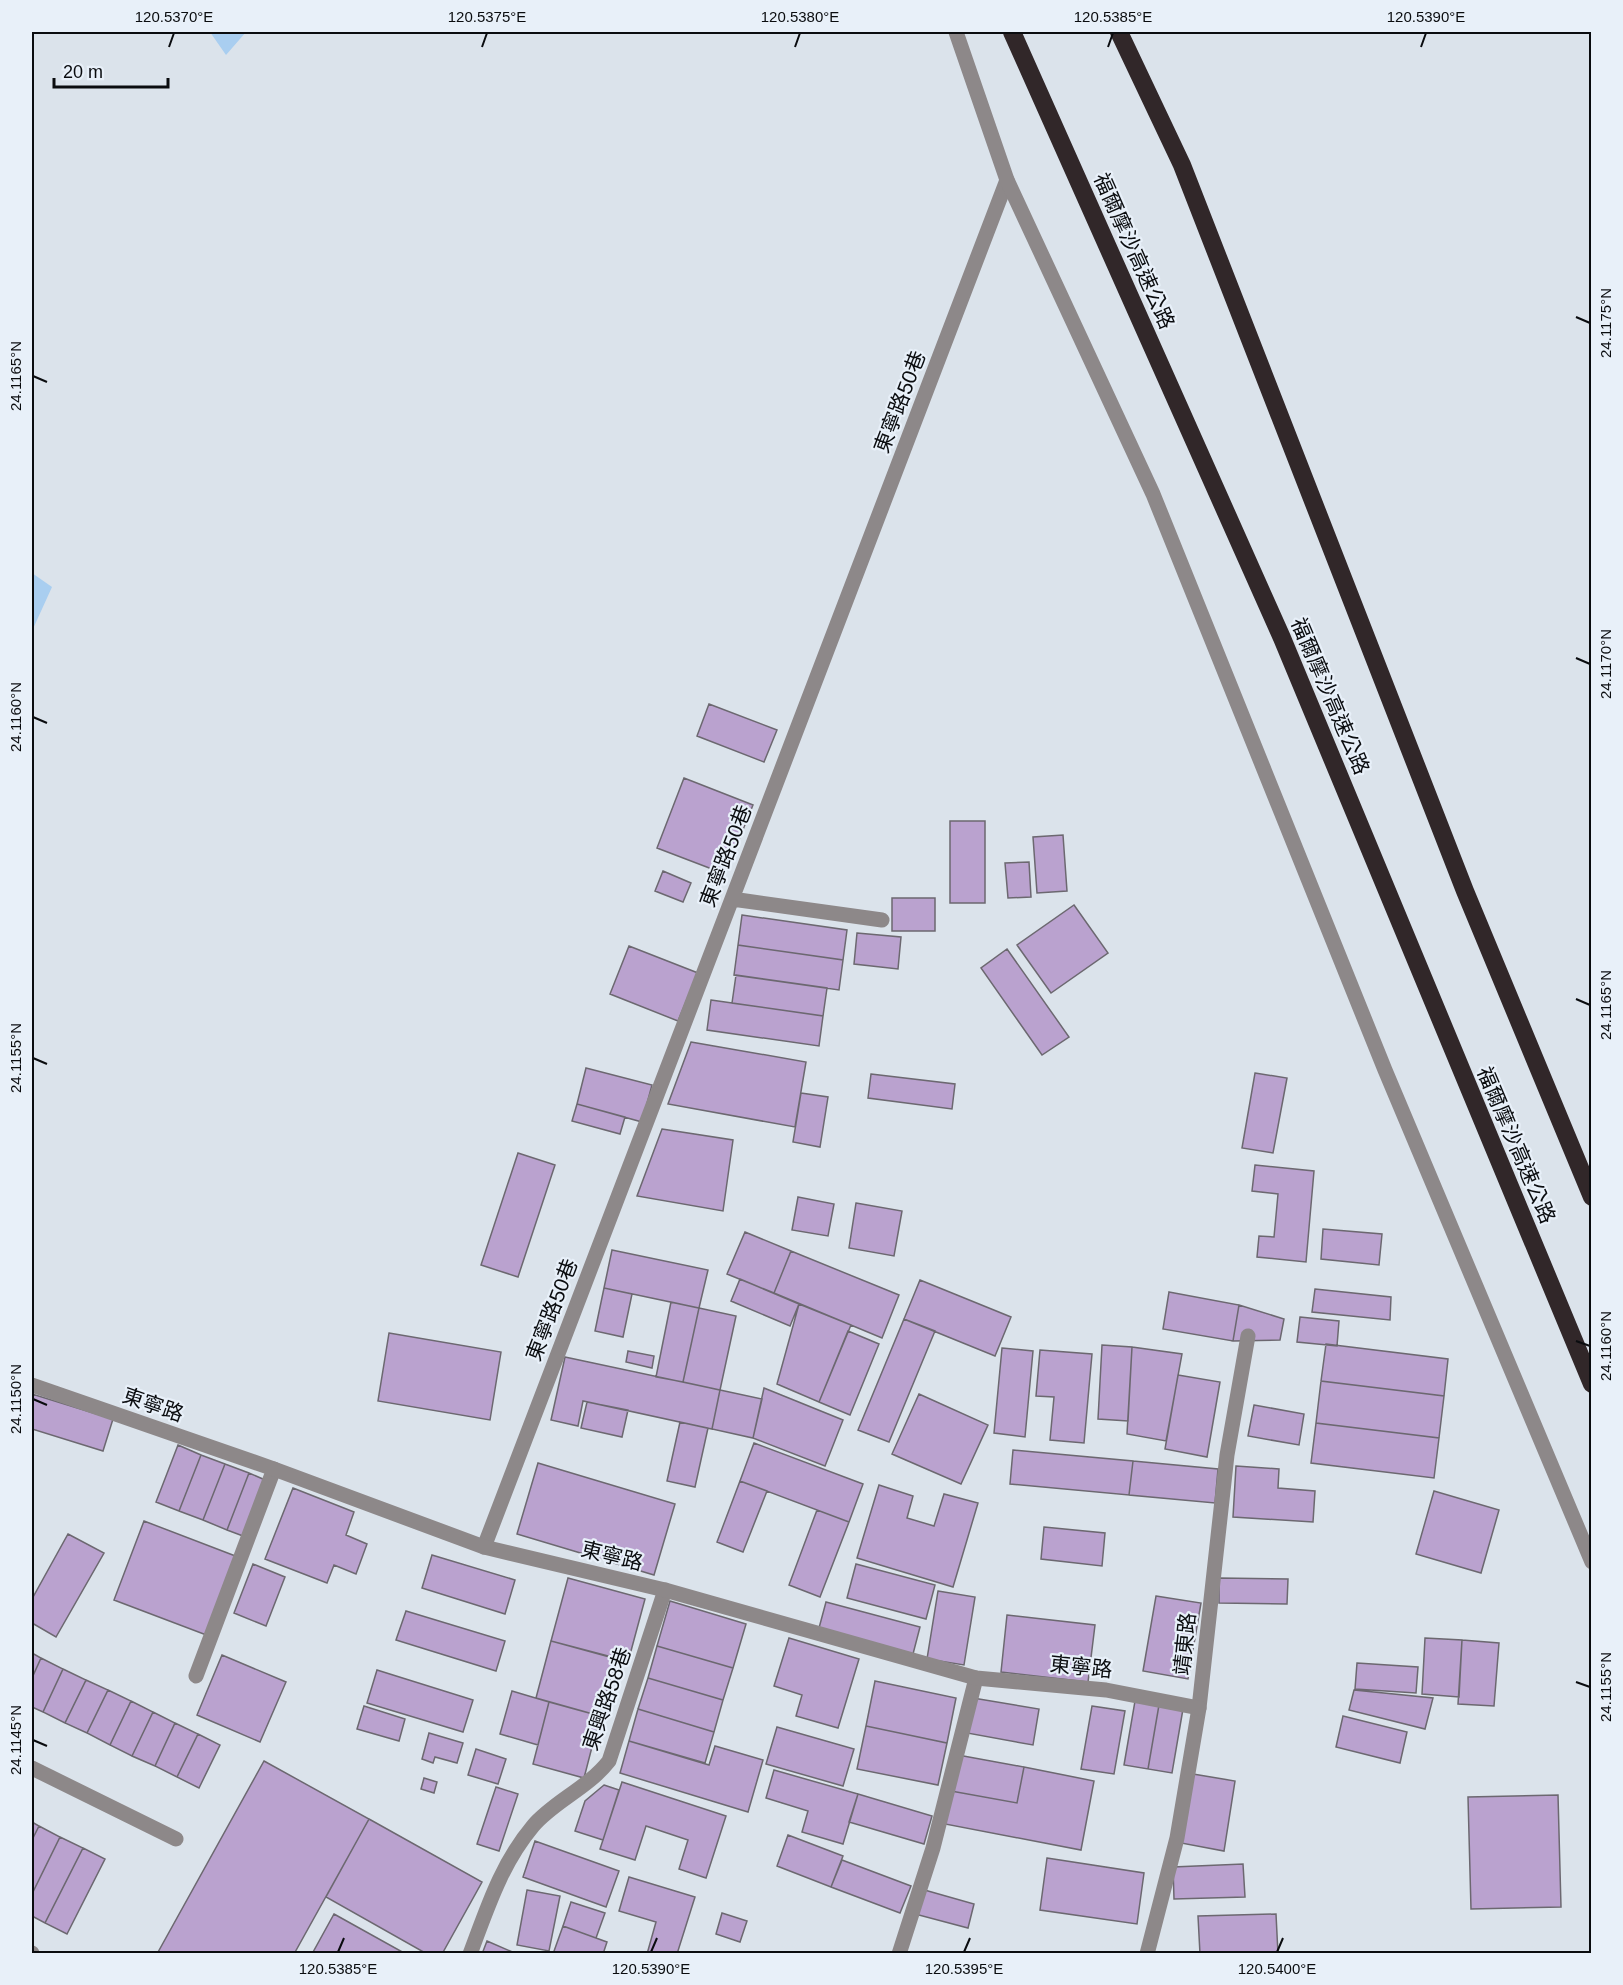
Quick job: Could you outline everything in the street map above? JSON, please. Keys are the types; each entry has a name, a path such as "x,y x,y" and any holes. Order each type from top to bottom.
{"highway":[{"name":"福爾摩沙高速公路","path":"1012,32 1282,638 1592,1384"},
{"path":"1119,32 1182,165 1465,891 1592,1197"}],"street":[{"path":"956,32 1007,180 1153,494 1385,1070 1592,1562"},
{"name":"東寧路50巷","path":"484,1547 1007,180"},
{"path":"732,899 882,920"},
{"name":"靖東路","path":"1147,1953 1177,1838 1199,1708 1227,1455 1248,1336"},
{"name":"東寧路","path":"32,1385 274,1469 484,1547 665,1590 976,1678 1106,1690 1199,1708"},
{"path":"196,1676 274,1469"},
{"name":"東興路58巷","path":"470,1953 498,1879 533,1825 598,1775 609,1761 665,1590"},
{"path":"899,1953 933,1848 976,1678"},
{"path":"32,1768 176,1839"}],"shaded area":[{"path":"210,32 246,32 226,55"},
{"path":"32,573 52,587 32,631"}],"building":[{"path":"709,704 777,730 764,762 697,736"},
{"path":"684,778 753,805 725,874 657,848"},
{"path":"950,821 985,821 985,903 950,903"},
{"path":"1063,835 1067,891 1037,893 1033,837"},
{"path":"1029,862 1031,897 1008,898 1005,863"},
{"path":"663,871 691,883 683,902 655,891"},
{"path":"892,898 935,898 935,931 892,931"},
{"path":"1074,905 1108,953 1051,993 1017,945"},
{"path":"742,915 847,930 843,960 738,945"},
{"path":"857,933 901,937 898,969 854,964"},
{"path":"738,945 843,960 839,990 734,975"},
{"path":"629,946 698,973 678,1021 610,994"},
{"path":"1007,949 1069,1037 1042,1055 981,968"},
{"path":"736,975 827,988 823,1016 732,1003"},
{"path":"711,1000 823,1016 819,1046 707,1030"},
{"path":"691,1042 806,1062 795,1127 668,1104"},
{"path":"586,1068 652,1085 642,1122 577,1104"},
{"path":"1255,1073 1287,1078 1273,1153 1242,1148"},
{"path":"871,1074 955,1084 952,1109 868,1098"},
{"path":"801,1093 828,1097 820,1147 793,1142"},
{"path":"577,1104 625,1117 620,1134 572,1121"},
{"path":"662,1129 733,1140 723,1211 637,1196"},
{"path":"518,1153 555,1165 518,1277 481,1265"},
{"path":"1255,1165 1314,1171 1306,1262 1257,1257 1259,1236 1274,1237 1278,1194 1252,1191"},
{"path":"798,1197 834,1204 828,1236 792,1230"},
{"path":"856,1203 902,1211 894,1256 849,1248"},
{"path":"1323,1229 1382,1234 1379,1265 1321,1259"},
{"path":"745,1232 791,1251 774,1293 727,1274"},
{"path":"612,1250 708,1270 699,1308 604,1288"},
{"path":"791,1251 899,1295 882,1338 774,1293"},
{"path":"740,1279 799,1304 790,1326 731,1301"},
{"path":"920,1280 1011,1317 995,1356 904,1319"},
{"path":"604,1288 632,1294 623,1337 595,1331"},
{"path":"1315,1289 1391,1297 1390,1320 1312,1312"},
{"path":"1169,1292 1239,1305 1233,1341 1163,1329"},
{"path":"671,1302 699,1308 683,1382 656,1377"},
{"path":"799,1304 851,1325 819,1402 777,1384"},
{"path":"1239,1305 1284,1319 1280,1340 1233,1341"},
{"path":"699,1308 736,1316 720,1390 683,1382"},
{"path":"1300,1317 1339,1321 1337,1346 1297,1342"},
{"path":"904,1319 935,1331 889,1442 858,1430"},
{"path":"848,1331 879,1344 850,1415 819,1402"},
{"path":"389,1333 501,1352 490,1420 378,1401"},
{"path":"1326,1344 1448,1359 1444,1396 1321,1381"},
{"path":"1102,1345 1132,1347 1128,1421 1098,1419"},
{"path":"1132,1347 1182,1354 1166,1441 1127,1434"},
{"path":"1002,1348 1033,1351 1025,1437 994,1433"},
{"path":"1040,1350 1092,1354 1084,1443 1050,1440 1054,1397 1036,1396"},
{"path":"628,1351 654,1356 652,1368 626,1362"},
{"path":"565,1357 720,1390 712,1429 583,1401 578,1426 551,1420"},
{"path":"1178,1375 1220,1382 1207,1457 1165,1449"},
{"path":"1321,1381 1444,1396 1439,1438 1316,1423"},
{"path":"764,1388 843,1420 825,1466 753,1438"},
{"path":"720,1390 762,1399 753,1438 712,1429"},
{"path":"32,1394 113,1419 103,1451 32,1429"},
{"path":"919,1394 988,1425 961,1484 892,1454"},
{"path":"587,1402 628,1410 622,1437 581,1428"},
{"path":"1254,1405 1304,1414 1299,1445 1248,1436"},
{"path":"680,1422 708,1428 695,1487 667,1481"},
{"path":"1316,1423 1439,1438 1434,1478 1311,1463"},
{"path":"754,1443 863,1484 849,1522 740,1481"},
{"path":"178,1445 201,1455 179,1511 156,1502"},
{"path":"1013,1450 1133,1461 1129,1495 1010,1484"},
{"path":"201,1455 225,1464 203,1520 179,1511"},
{"path":"1133,1461 1218,1469 1215,1503 1129,1495"},
{"path":"538,1463 675,1504 654,1575 517,1534"},
{"path":"225,1464 249,1473 227,1530 203,1520"},
{"path":"1236,1466 1279,1469 1278,1488 1315,1491 1313,1522 1233,1517"},
{"path":"249,1473 272,1483 251,1539 227,1530"},
{"path":"740,1481 767,1491 743,1552 717,1542"},
{"path":"879,1485 913,1496 907,1518 934,1526 944,1494 978,1503 953,1587 857,1558"},
{"path":"293,1488 354,1512 346,1535 367,1544 356,1574 334,1565 327,1583 265,1559"},
{"path":"1434,1491 1499,1510 1481,1573 1416,1554"},
{"path":"817,1510 849,1522 820,1597 789,1585"},
{"path":"144,1521 238,1557 209,1636 114,1600"},
{"path":"1044,1527 1105,1533 1102,1566 1041,1559"},
{"path":"68,1534 104,1553 56,1637 32,1623 32,1599"},
{"path":"432,1555 515,1580 505,1614 422,1588"},
{"path":"253,1564 285,1577 266,1626 234,1613"},
{"path":"856,1564 935,1585 926,1619 847,1598"},
{"path":"568,1578 645,1599 628,1662 551,1641"},
{"path":"1219,1578 1288,1579 1287,1604 1219,1603"},
{"path":"938,1591 975,1597 964,1665 927,1659"},
{"path":"1156,1596 1201,1603 1188,1679 1143,1671"},
{"path":"670,1601 746,1624 733,1668 657,1646"},
{"path":"826,1602 920,1627 913,1654 819,1628"},
{"path":"406,1611 505,1641 496,1671 396,1640"},
{"path":"1007,1615 1095,1625 1088,1682 1001,1672"},
{"path":"789,1638 859,1659 838,1728 796,1716 802,1695 774,1686"},
{"path":"1425,1638 1462,1640 1459,1697 1422,1694"},
{"path":"1462,1640 1499,1643 1494,1706 1458,1704"},
{"path":"551,1641 616,1658 600,1716 536,1698"},
{"path":"657,1646 733,1668 723,1700 648,1678"},
{"path":"32,1653 41,1658 32,1678"},
{"path":"222,1655 286,1682 260,1742 197,1715"},
{"path":"41,1658 63,1669 43,1712 32,1707 32,1678"},
{"path":"1357,1663 1418,1667 1416,1693 1355,1689"},
{"path":"63,1669 86,1680 65,1723 43,1712"},
{"path":"377,1670 473,1700 463,1732 367,1703"},
{"path":"648,1678 723,1700 714,1732 638,1709"},
{"path":"86,1680 108,1690 87,1733 65,1723"},
{"path":"875,1681 956,1698 947,1743 866,1726"},
{"path":"108,1690 131,1701 110,1745 87,1733"},
{"path":"1354,1690 1433,1698 1425,1729 1349,1710"},
{"path":"512,1691 549,1702 538,1745 500,1734"},
{"path":"973,1698 1039,1709 1033,1745 967,1733"},
{"path":"131,1701 153,1712 132,1756 110,1745"},
{"path":"1135,1701 1159,1705 1148,1769 1124,1765"},
{"path":"549,1702 600,1716 584,1778 533,1764"},
{"path":"1159,1705 1183,1709 1172,1773 1148,1769"},
{"path":"364,1706 405,1719 399,1741 357,1729"},
{"path":"1092,1706 1125,1711 1114,1774 1081,1769"},
{"path":"638,1709 714,1732 705,1763 629,1741"},
{"path":"153,1712 175,1723 155,1766 132,1756"},
{"path":"1343,1716 1407,1732 1400,1763 1336,1747"},
{"path":"175,1723 198,1734 177,1777 155,1766"},
{"path":"866,1726 947,1743 938,1785 857,1769"},
{"path":"777,1727 854,1749 843,1786 766,1764"},
{"path":"429,1733 463,1743 457,1763 435,1757 433,1763 422,1759"},
{"path":"198,1734 220,1745 199,1788 177,1777"},
{"path":"629,1741 709,1765 715,1746 763,1760 748,1812 620,1773"},
{"path":"476,1749 506,1759 498,1784 468,1775"},
{"path":"958,1755 1024,1767 1017,1803 951,1791"},
{"path":"264,1761 369,1819 294,1954 157,1954"},
{"path":"1024,1767 1094,1781 1081,1850 945,1824 951,1791 1017,1803"},
{"path":"774,1770 858,1794 843,1844 802,1832 808,1811 766,1798"},
{"path":"1193,1774 1235,1781 1224,1851 1181,1843"},
{"path":"424,1778 437,1782 434,1793 421,1789"},
{"path":"622,1782 726,1816 706,1878 679,1869 688,1840 646,1826 635,1860 600,1849"},
{"path":"604,1785 619,1790 603,1840 575,1831 585,1801"},
{"path":"496,1787 518,1794 499,1851 477,1844"},
{"path":"858,1794 932,1816 924,1844 849,1822"},
{"path":"1558,1795 1561,1907 1471,1909 1468,1797"},
{"path":"369,1819 482,1882 442,1954 427,1954 326,1897"},
{"path":"32,1822 39,1826 32,1840"},
{"path":"39,1826 60,1837 32,1894 32,1840"},
{"path":"788,1835 843,1856 831,1887 777,1866"},
{"path":"60,1837 83,1848 45,1923 32,1916 32,1894"},
{"path":"535,1841 619,1871 606,1907 523,1877"},
{"path":"83,1848 105,1859 67,1934 45,1923"},
{"path":"1047,1858 1144,1873 1137,1924 1040,1910"},
{"path":"842,1860 911,1886 900,1913 831,1887"},
{"path":"1243,1864 1245,1897 1174,1899 1173,1867"},
{"path":"629,1877 695,1897 677,1954 647,1954 656,1922 619,1911"},
{"path":"921,1889 974,1904 968,1928 915,1914"},
{"path":"527,1890 560,1896 549,1951 517,1945"},
{"path":"571,1902 605,1913 596,1938 563,1926"},
{"path":"722,1913 747,1921 740,1942 716,1934"},
{"path":"334,1914 406,1954 312,1954"},
{"path":"1276,1914 1278,1954 1200,1954 1198,1916"},
{"path":"563,1926 607,1942 603,1954 553,1954"},
{"path":"487,1941 517,1954 482,1954"}]}
